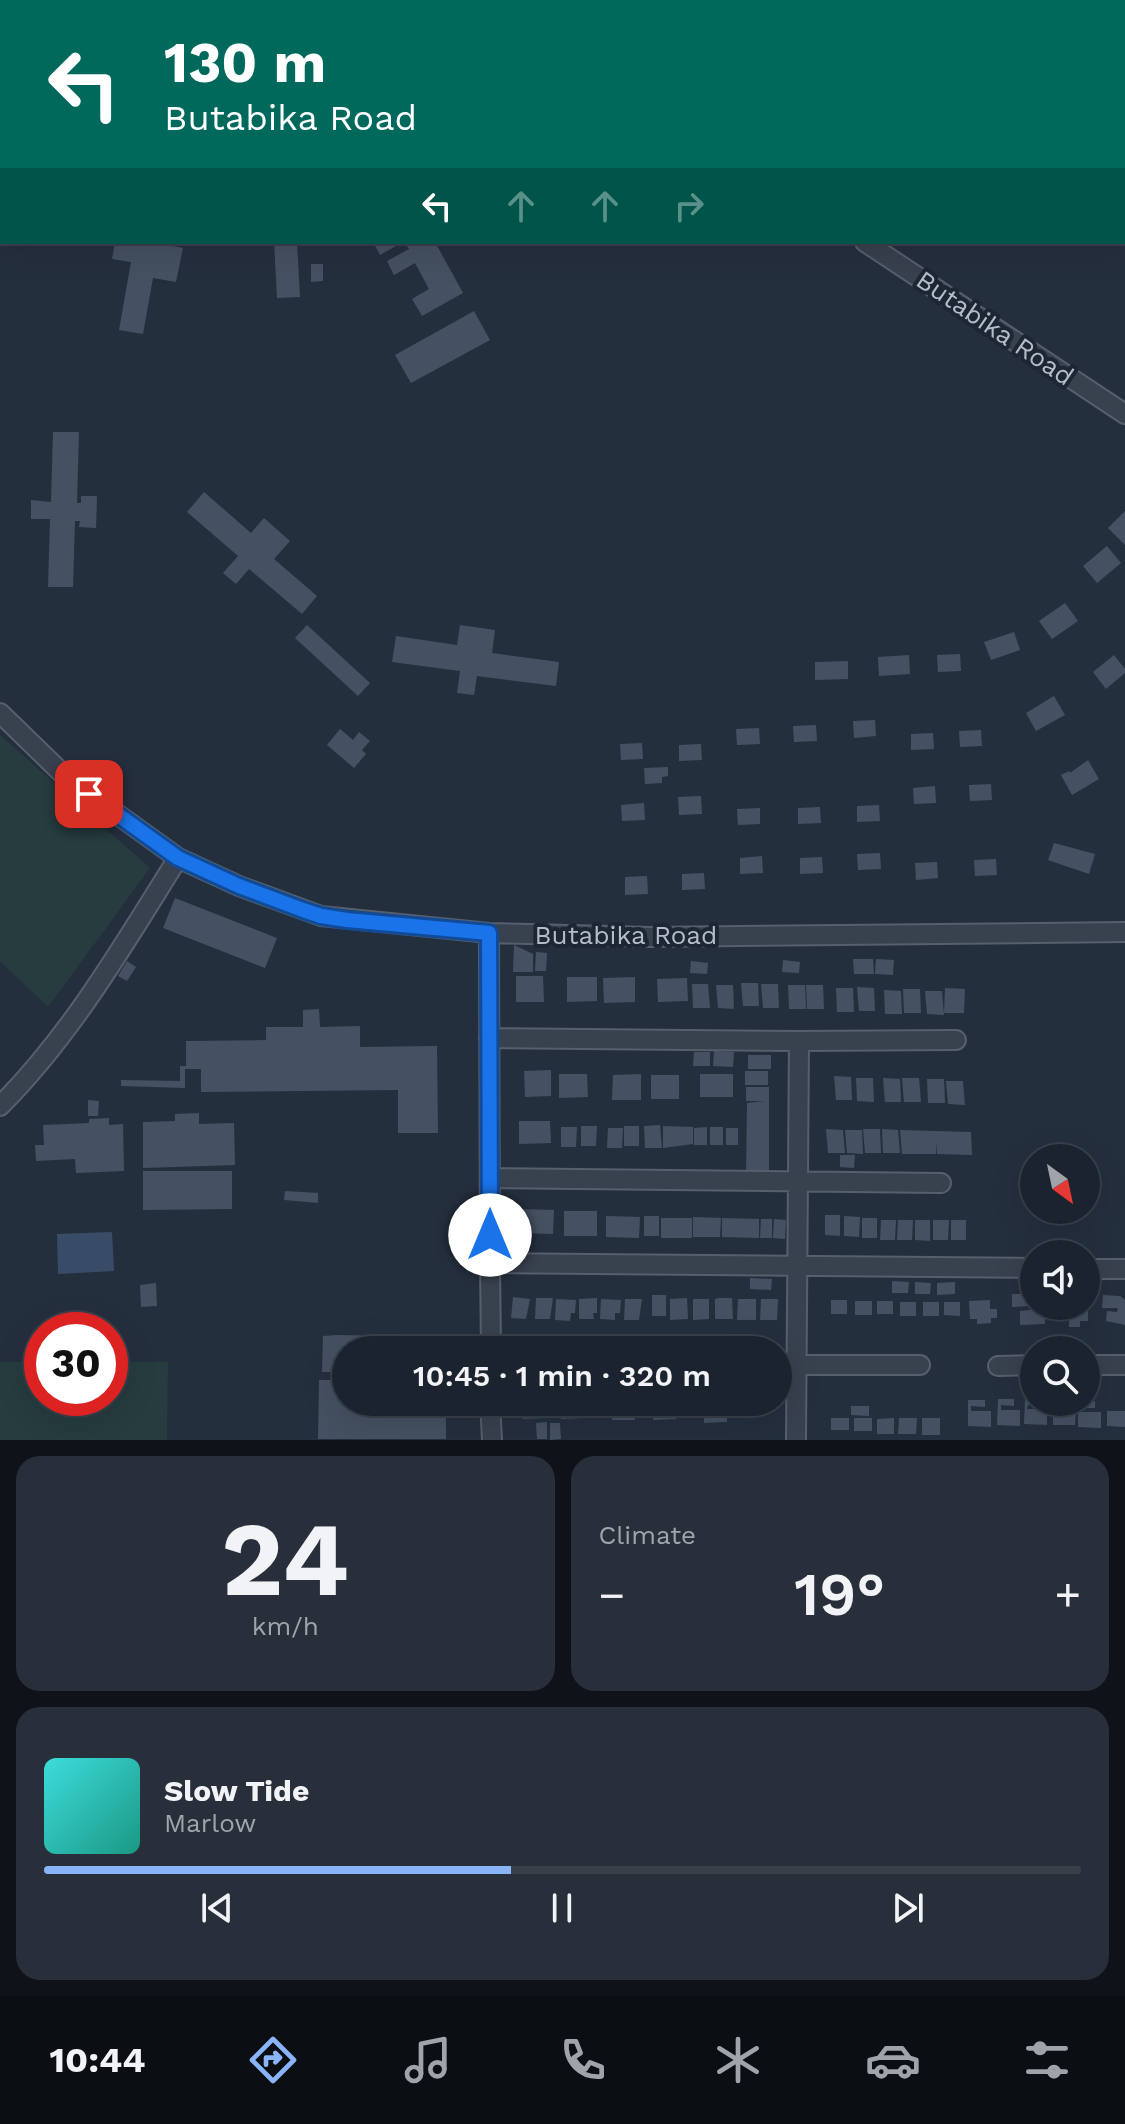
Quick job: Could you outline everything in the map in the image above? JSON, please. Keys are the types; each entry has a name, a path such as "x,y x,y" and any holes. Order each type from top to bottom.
{"street":[{"name":"Butabika Road","path":"868,244 1125,414"},
{"name":"Butabika Road","path":"0,713 67,778 178,858 239,886 321,916 489,933 650,937 1125,932"},
{"path":"0,1106 21,1085 92,996 178,858"},
{"path":"489,933 491,1336"},
{"path":"489,1038 956,1040"},
{"path":"791,1336 798,1267 799,1041"},
{"path":"490,1178 941,1183"},
{"path":"490,1263 1020,1268"},
{"path":"1100,1269 1125,1269"},
{"path":"792,1366 920,1365"},
{"path":"998,1366 1020,1365"},
{"path":"1100,1365 1125,1365"},
{"path":"792,1403 796,1440"},
{"path":"491,1416 492,1440"}],"green space":[{"path":"0,735 150,868 48,1007 0,961"},
{"path":"0,1362 24,1362 24,1416 128,1416 128,1362 168,1362 167,1440 0,1440"}],"water":[{"path":"112,1232 114,1271 58,1274 57,1234"}],"building":[{"path":"115,244 164,244 183,248 176,282 153,278 143,334 119,330 131,262 112,259"},
{"path":"274,244 297,244 300,297 277,298"},
{"path":"374,244 399,244 380,255"},
{"path":"405,244 436,244 463,293 422,316 412,299 429,289 415,263 394,275 387,261 409,249"},
{"path":"311,264 323,264 323,281 311,282"},
{"path":"474,311 490,340 411,383 395,355"},
{"path":"53,432 79,432 77,503 81,503 81,496 97,496 96,528 79,527 80,521 75,521 73,587 48,587 50,519 31,519 31,500 51,502"},
{"path":"204,492 251,533 264,518 290,541 274,559 317,596 302,614 249,569 236,584 223,573 238,556 187,512"},
{"path":"1125,511 1125,545 1108,528"},
{"path":"1107,546 1121,563 1097,583 1083,566"},
{"path":"1065,603 1078,621 1052,639 1039,621"},
{"path":"307,625 370,683 358,696 295,638"},
{"path":"460,625 495,630 492,653 559,662 556,686 477,676 474,695 457,693 460,671 392,662 396,636 457,645"},
{"path":"1014,632 1020,650 991,660 984,642"},
{"path":"960,654 961,671 938,672 937,655"},
{"path":"909,655 910,674 879,676 878,657"},
{"path":"1114,655 1125,673 1106,689 1093,672"},
{"path":"848,661 848,679 815,680 815,662"},
{"path":"1054,696 1065,715 1036,731 1026,713"},
{"path":"875,720 876,736 854,738 853,721"},
{"path":"816,725 817,741 794,742 793,726"},
{"path":"759,728 760,744 737,745 736,729"},
{"path":"340,729 353,740 359,732 370,741 362,750 366,754 354,768 327,745"},
{"path":"981,730 982,746 960,747 959,731"},
{"path":"933,733 934,749 911,750 911,734"},
{"path":"642,743 643,759 621,760 620,744"},
{"path":"701,744 702,760 679,761 679,745"},
{"path":"1088,760 1099,779 1072,795 1061,775 1070,773"},
{"path":"668,767 668,776 662,777 662,783 645,784 644,768"},
{"path":"991,784 992,800 970,801 969,785"},
{"path":"935,786 936,803 914,804 913,788"},
{"path":"701,796 702,814 679,815 678,797"},
{"path":"644,803 645,820 622,821 621,805"},
{"path":"879,805 880,821 857,822 857,806"},
{"path":"820,807 821,823 798,824 798,808"},
{"path":"760,808 760,824 738,825 737,809"},
{"path":"1054,843 1095,854 1089,874 1048,860"},
{"path":"880,853 881,869 858,870 857,854"},
{"path":"762,856 763,873 740,874 740,858"},
{"path":"822,857 823,873 800,874 800,858"},
{"path":"996,859 997,875 975,876 974,860"},
{"path":"937,862 938,878 916,880 915,863"},
{"path":"704,873 705,889 682,890 682,874"},
{"path":"647,876 648,894 625,895 625,877"},
{"path":"175,898 277,938 265,968 163,928"},
{"path":"514,945 533,954 533,972 513,972"},
{"path":"536,952 547,953 546,971 535,971"},
{"path":"853,959 873,959 874,974 854,974"},
{"path":"876,959 894,960 893,975 875,974"},
{"path":"783,960 800,962 799,973 782,972"},
{"path":"127,961 136,967 127,981 118,976"},
{"path":"691,961 708,963 707,974 690,973"},
{"path":"516,976 543,976 544,1002 516,1002"},
{"path":"567,977 597,977 597,1001 567,1002"},
{"path":"635,977 635,1002 604,1003 603,978"},
{"path":"687,978 688,1001 658,1002 657,979"},
{"path":"741,983 758,983 759,1006 743,1006"},
{"path":"692,984 708,984 710,1008 693,1008"},
{"path":"761,984 778,984 779,1008 763,1008"},
{"path":"716,985 733,985 734,1009 718,1008"},
{"path":"788,985 805,985 806,1009 789,1009"},
{"path":"806,985 823,985 824,1009 807,1009"},
{"path":"857,987 874,988 875,1011 859,1011"},
{"path":"836,988 853,988 854,1012 837,1012"},
{"path":"945,988 965,989 964,1013 944,1013"},
{"path":"903,989 920,989 921,1013 904,1013"},
{"path":"884,990 901,991 902,1014 885,1014"},
{"path":"925,991 942,991 944,1015 927,1014"},
{"path":"319,1009 320,1027 360,1026 360,1047 437,1046 438,1133 398,1133 398,1090 201,1092 201,1069 185,1069 185,1088 121,1086 121,1080 180,1081 180,1066 186,1066 186,1041 266,1040 266,1027 303,1027 303,1010"},
{"path":"714,1051 734,1052 733,1067 713,1066"},
{"path":"694,1052 710,1052 710,1066 693,1066"},
{"path":"748,1055 771,1055 771,1069 748,1069"},
{"path":"551,1070 551,1096 525,1097 524,1071"},
{"path":"745,1071 768,1071 768,1085 745,1085"},
{"path":"559,1074 587,1074 588,1097 559,1098"},
{"path":"641,1074 641,1100 612,1100 613,1075"},
{"path":"700,1074 733,1074 733,1097 700,1097"},
{"path":"651,1075 679,1075 679,1099 651,1099"},
{"path":"834,1076 851,1077 852,1100 836,1100"},
{"path":"856,1078 873,1078 874,1102 857,1101"},
{"path":"883,1078 900,1079 901,1102 885,1102"},
{"path":"902,1078 919,1078 921,1102 904,1102"},
{"path":"927,1079 944,1079 945,1103 928,1103"},
{"path":"946,1081 963,1081 965,1105 948,1104"},
{"path":"746,1087 769,1087 769,1176 746,1176 747,1103 765,1101 746,1101"},
{"path":"88,1100 99,1101 98,1116 88,1116"},
{"path":"199,1113 199,1124 234,1123 235,1165 143,1168 143,1122 175,1121 175,1114"},
{"path":"109,1118 109,1125 123,1124 124,1171 76,1173 75,1159 36,1161 35,1145 44,1145 43,1125 89,1123 89,1119"},
{"path":"519,1121 550,1121 551,1143 519,1144"},
{"path":"660,1125 662,1148 645,1148 644,1126"},
{"path":"581,1126 597,1126 596,1146 581,1146"},
{"path":"624,1126 639,1126 639,1146 624,1146"},
{"path":"663,1126 693,1127 693,1144 663,1148"},
{"path":"561,1127 577,1127 576,1147 561,1147"},
{"path":"707,1127 707,1145 694,1145 694,1128"},
{"path":"710,1127 723,1127 723,1145 710,1145"},
{"path":"608,1128 623,1128 622,1148 607,1148"},
{"path":"726,1128 738,1128 738,1145 726,1145"},
{"path":"826,1129 843,1130 845,1153 828,1153"},
{"path":"863,1129 880,1129 881,1153 865,1153"},
{"path":"882,1129 898,1130 900,1153 883,1153"},
{"path":"845,1130 862,1130 863,1154 847,1153"},
{"path":"900,1130 971,1132 972,1155 937,1154 937,1142 936,1154 902,1154"},
{"path":"840,1155 855,1155 854,1168 840,1167"},
{"path":"143,1171 232,1171 232,1209 143,1210"},
{"path":"285,1191 318,1193 318,1203 284,1200"},
{"path":"520,1209 554,1210 553,1234 520,1233"},
{"path":"564,1211 597,1211 597,1236 564,1236"},
{"path":"825,1215 840,1215 840,1236 825,1235"},
{"path":"606,1216 640,1217 639,1238 606,1237"},
{"path":"644,1216 659,1216 659,1236 644,1236"},
{"path":"844,1216 860,1217 859,1237 844,1236"},
{"path":"693,1217 721,1218 720,1237 693,1237"},
{"path":"661,1218 692,1218 692,1238 661,1238"},
{"path":"722,1218 759,1219 759,1238 722,1237"},
{"path":"862,1218 877,1218 877,1238 862,1238"},
{"path":"761,1219 772,1219 772,1238 760,1238"},
{"path":"774,1219 786,1220 785,1239 773,1238"},
{"path":"881,1220 896,1220 895,1240 880,1240"},
{"path":"898,1220 913,1220 912,1240 897,1240"},
{"path":"915,1220 930,1220 930,1241 915,1240"},
{"path":"933,1220 949,1220 948,1240 933,1240"},
{"path":"951,1220 966,1220 966,1240 951,1240"},
{"path":"750,1278 772,1279 771,1290 750,1289"},
{"path":"892,1281 909,1282 908,1293 892,1293"},
{"path":"915,1282 931,1283 930,1294 915,1294"},
{"path":"955,1282 955,1294 937,1295 937,1283"},
{"path":"156,1283 157,1306 141,1307 140,1285"},
{"path":"1012,1294 1020,1294 1020,1307 1012,1307"},
{"path":"652,1295 666,1295 666,1316 652,1316"},
{"path":"1103,1295 1120,1296 1125,1300 1125,1325 1106,1321 1107,1311 1117,1312 1118,1308 1102,1308"},
{"path":"513,1297 530,1299 526,1319 511,1318"},
{"path":"536,1298 553,1298 550,1319 535,1319"},
{"path":"597,1298 594,1319 579,1319 579,1299"},
{"path":"687,1298 688,1319 670,1320 670,1299"},
{"path":"732,1298 733,1319 715,1319 715,1299"},
{"path":"556,1299 576,1300 575,1313 571,1313 570,1321 555,1320"},
{"path":"601,1299 621,1300 620,1313 615,1313 615,1320 600,1319"},
{"path":"625,1299 642,1299 639,1320 624,1320"},
{"path":"693,1299 709,1299 709,1319 693,1320"},
{"path":"738,1299 756,1299 756,1320 737,1320"},
{"path":"761,1299 778,1299 777,1320 760,1320"},
{"path":"831,1300 847,1300 847,1314 831,1314"},
{"path":"990,1300 990,1309 997,1309 997,1318 991,1318 991,1323 977,1324 977,1319 970,1319 969,1301"},
{"path":"855,1301 872,1301 872,1315 855,1315"},
{"path":"877,1301 893,1301 893,1314 877,1314"},
{"path":"900,1302 916,1302 916,1316 900,1316"},
{"path":"923,1302 939,1302 939,1316 923,1316"},
{"path":"944,1302 960,1302 960,1316 944,1315"},
{"path":"1020,1320 1045,1320 1045,1324 1020,1325"},
{"path":"1069,1320 1088,1320 1080,1321 1080,1327 1069,1327"},
{"path":"336,1335 400,1336 332,1336 332,1372 322,1372 323,1336"},
{"path":"319,1380 332,1380 332,1416 446,1416 446,1439 318,1439"},
{"path":"998,1399 1014,1399 1014,1406 1001,1405 1001,1410 1020,1410 1020,1426 997,1425"},
{"path":"968,1400 985,1400 985,1407 971,1406 971,1411 991,1411 991,1427 968,1426"},
{"path":"851,1406 869,1406 869,1416 851,1415"},
{"path":"1107,1411 1125,1411 1125,1427 1107,1426"},
{"path":"1101,1412 1101,1428 1078,1427 1078,1416 1100,1416"},
{"path":"523,1416 546,1416 546,1418 523,1419"},
{"path":"561,1416 584,1416 584,1418 561,1419"},
{"path":"612,1416 635,1416 635,1420 612,1420"},
{"path":"653,1416 676,1416 676,1419 653,1420"},
{"path":"704,1416 727,1416 727,1422 704,1423"},
{"path":"1024,1416 1047,1416 1047,1425 1024,1424"},
{"path":"1053,1416 1076,1416 1075,1425 1053,1425"},
{"path":"831,1418 849,1418 849,1430 831,1430"},
{"path":"854,1418 872,1418 872,1431 854,1431"},
{"path":"894,1418 894,1434 877,1434 877,1419"},
{"path":"899,1418 917,1418 916,1434 898,1434"},
{"path":"922,1418 940,1418 940,1435 922,1435"},
{"path":"547,1422 547,1439 537,1439 536,1423"},
{"path":"550,1423 560,1423 561,1439 550,1440"}],"route":[{"path":"89,794 178,858 239,886 303,910 347,920 489,933 490,1235"}]}
